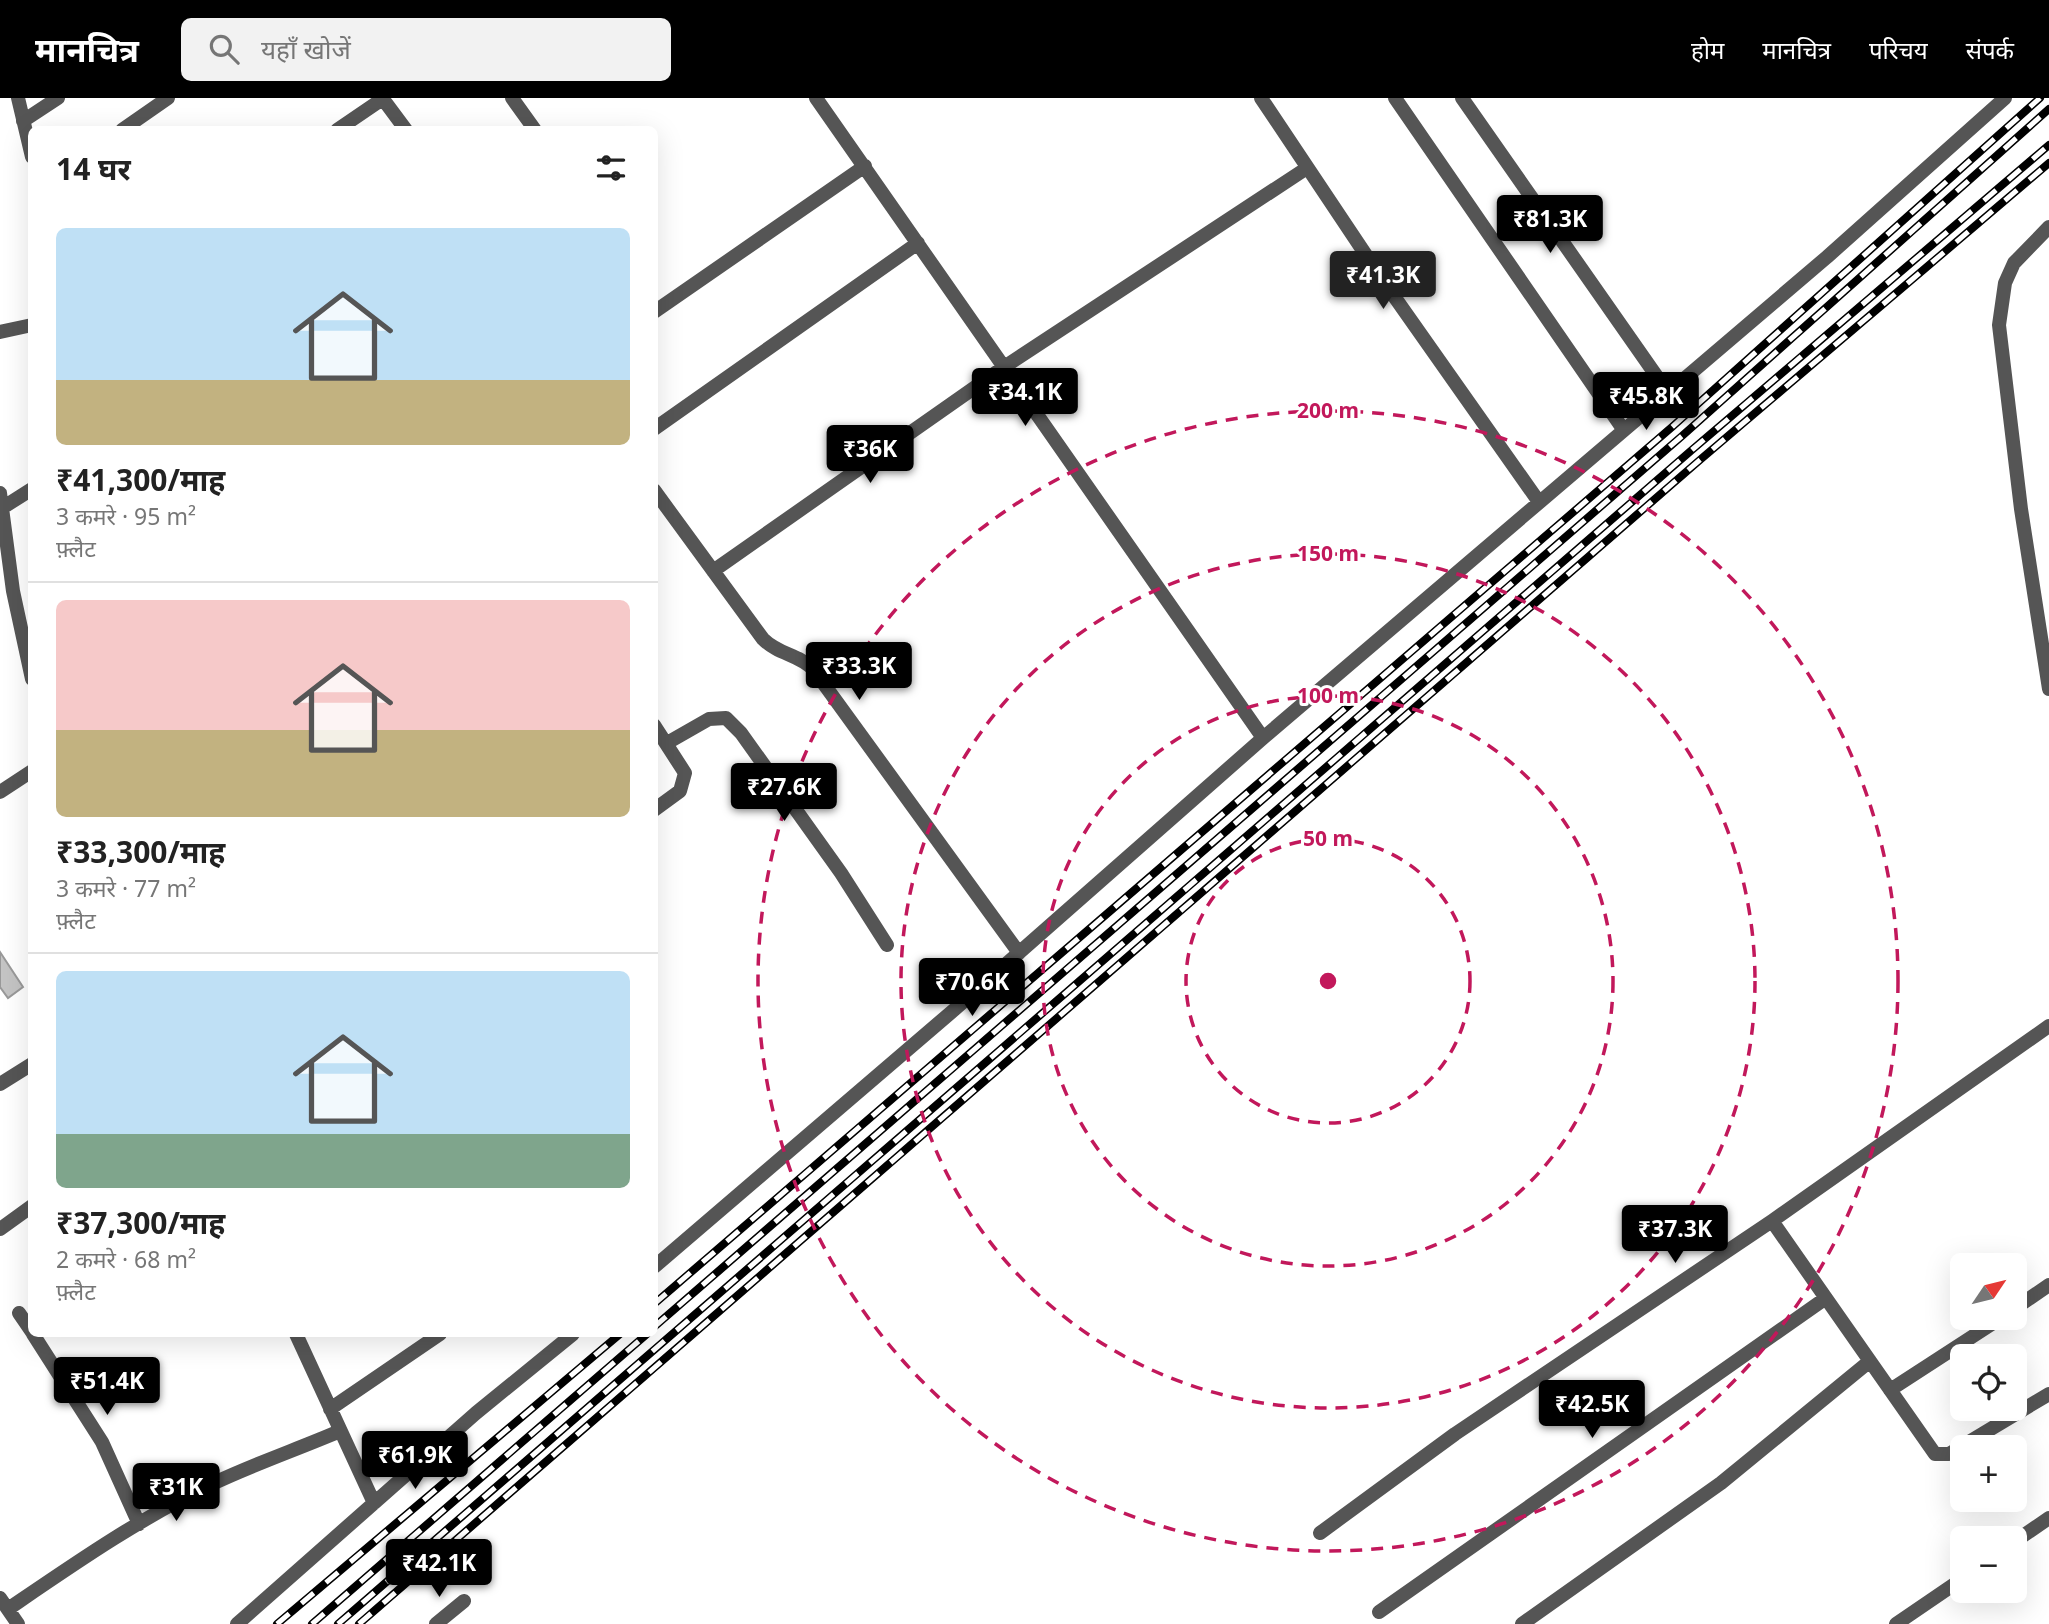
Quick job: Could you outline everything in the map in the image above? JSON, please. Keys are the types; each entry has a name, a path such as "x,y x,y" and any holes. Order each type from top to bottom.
{"street":[{"path":"18,98 28,141"},
{"path":"23,121 58,98"},
{"path":"128,126 168,98"},
{"path":"343,126 384,98 403,126"},
{"path":"512,98 532,126"},
{"path":"816,98 1263,738"},
{"path":"1261,98 1539,502"},
{"path":"1395,98 1623,429"},
{"path":"1462,98 1667,391"},
{"path":"658,1264 1020,953 1263,738 1827,257 2005,98"},
{"path":"658,308 864,166"},
{"path":"713,571 1004,367 1307,168"},
{"path":"2049,227 2014,264 1999,309 2002,369 2044,623 2049,689"},
{"path":"658,426 918,243"},
{"path":"0,332 28,326"},
{"path":"28,491 1,501 13,591 28,660"},
{"path":"658,495 772,648 807,663 813,669 1020,953"},
{"path":"667,743 709,719 726,718 841,873 887,946"},
{"path":"658,731 681,764 685,782 680,791 658,807"},
{"path":"0,792 28,774"},
{"path":"1320,1533 1455,1434 1772,1221 2049,1026"},
{"path":"0,1084 28,1066"},
{"path":"0,1229 28,1209"},
{"path":"1772,1221 1935,1454 1942,1456 2049,1394"},
{"path":"2027,1300 2049,1285"},
{"path":"1379,1612 1826,1298"},
{"path":"19,1313 28,1327"},
{"path":"1890,1390 1982,1330"},
{"path":"35,1337 102,1442 139,1524"},
{"path":"297,1337 374,1503"},
{"path":"237,1624 476,1413 569,1337"},
{"path":"330,1409 423,1338"},
{"path":"1522,1624 1721,1483 1870,1361"},
{"path":"18,1624 4,1604 213,1483 340,1431"},
{"path":"2027,1533 2049,1518"},
{"path":"1896,1624 1913,1619 1950,1589"},
{"path":"436,1624 464,1601"}],"building":[{"path":"0,952 23,987 8,998 0,987"}],"railway":[{"path":"658,1301 1672,427 2040,98"},
{"path":"658,1324 1682,436 2049,109"},
{"path":"338,1624 1693,449 2049,145"},
{"path":"359,1624 1701,459 2049,163"},
{"path":"277,1624 616,1337"},
{"path":"312,1624 644,1337"}]}
